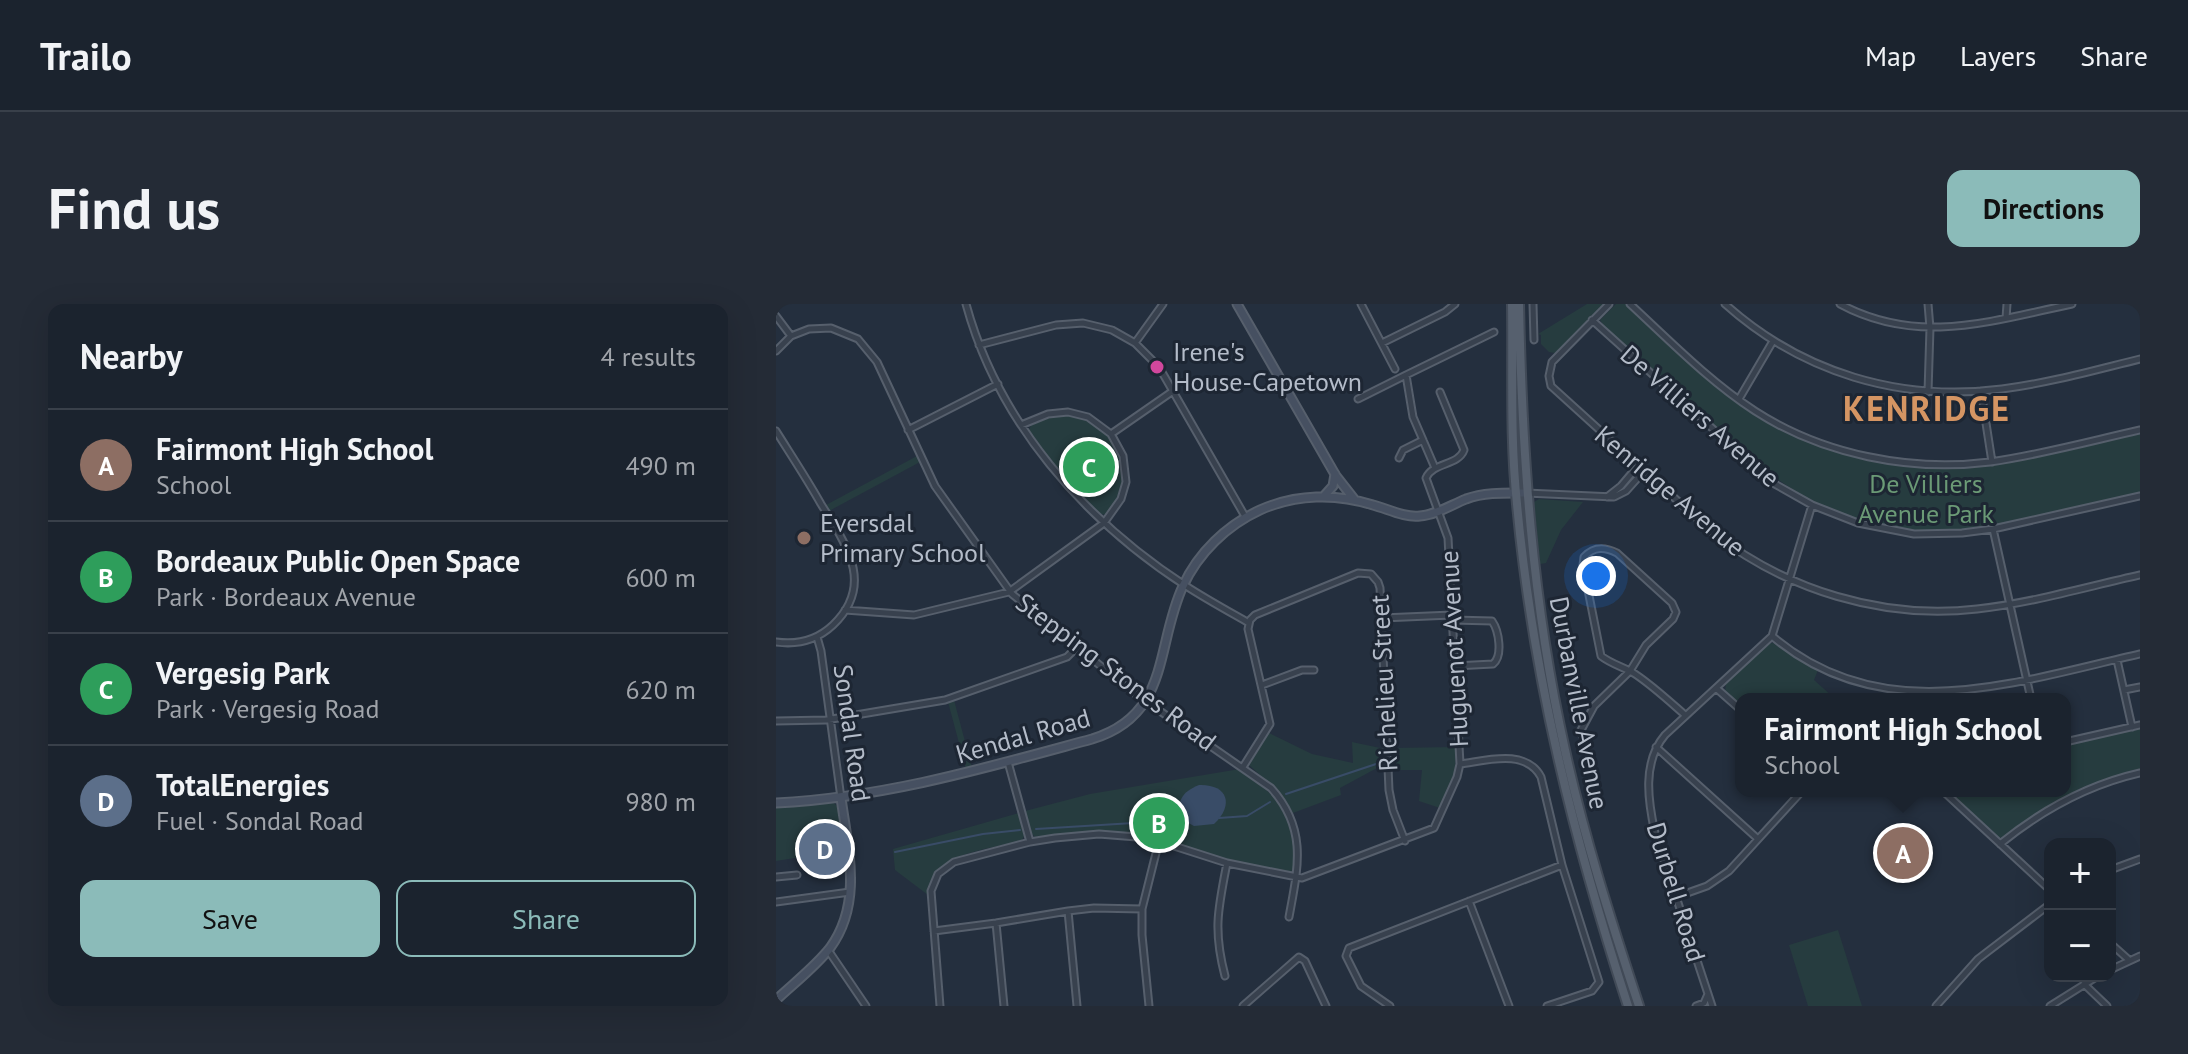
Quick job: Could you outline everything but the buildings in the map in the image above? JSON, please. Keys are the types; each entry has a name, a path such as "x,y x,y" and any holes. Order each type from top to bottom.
{"main road":[{"name":"Durbanville Avenue","path":"1510,304 1516,493 1533,638 1555,753 1584,865 1628,1006"},
{"name":"Durbanville Avenue","path":"1519,304 1526,493 1540,612 1562,738 1597,874 1639,1006"}],"street":[{"path":"966,304 979,345 998,384 1021,425 1055,472 1104,523 1183,585 1249,623 1269,727 1243,767"},
{"path":"1135,343 1163,304"},
{"path":"1237,304 1335,474 1354,499"},
{"path":"1361,304 1395,369"},
{"path":"1382,343 1455,304"},
{"path":"1533,304 1534,340"},
{"path":"1592,320 1609,304"},
{"path":"1630,304 1704,372 1739,399 1787,428 1859,454 1922,465 1992,462 2140,430"},
{"path":"1725,304 1773,341 1809,361 1847,377 1891,388 1928,392 2007,389 2140,359"},
{"path":"1840,304 1890,324 1930,328 1965,326 2072,304"},
{"path":"1928,304 1928,392"},
{"path":"2006,318 2007,304"},
{"path":"776,316 791,336 776,351"},
{"name":"Kenridge Avenue","path":"1592,320 1554,360 1549,373 1549,383 1553,389 1723,541 1789,579 1853,602 1907,610 1954,611 2010,604 2140,575"},
{"name":"De Villiers Avenue","path":"1592,320 1766,478 1812,505 1858,523 1905,533 1947,534 1993,529 2140,496"},
{"path":"979,345 1056,325 1083,323 1112,330 1135,343 1155,362 1246,518"},
{"name":"Stepping Stones Road","path":"791,336 820,327 841,330 858,339 877,362 935,486 1009,592 1146,701 1271,788 1287,809 1296,835 1298,868 1289,917"},
{"path":"1358,399 1494,332"},
{"path":"1739,399 1773,341"},
{"path":"1406,375 1413,417 1435,468 1460,457 1464,450 1440,392"},
{"path":"908,430 998,384"},
{"path":"1111,434 1173,391"},
{"path":"1981,391 1992,462"},
{"path":"845,610 914,615 1009,592 1104,523 1121,499 1126,482 1123,456 1111,434 1088,417 1068,412 1048,414 1021,425"},
{"path":"776,431 850,551 854,566 854,584 845,610 837,621 817,637 794,643 776,642"},
{"path":"1399,458 1401,452 1423,440"},
{"path":"1606,497 1621,486 1637,467"},
{"name":"Huguenot Avenue","path":"1296,878 1310,877 1429,832 1436,826 1460,770 1448,538 1426,478 1428,472 1435,468"},
{"path":"1606,497 1623,493 1643,472"},
{"path":"1324,496 1333,486 1335,474"},
{"path":"1335,474 1343,498"},
{"name":"Kendal Road","path":"776,803 841,798 923,785 1111,732 1129,720 1146,701 1156,680 1183,585 1208,548 1246,518 1282,502 1324,496 1354,499 1413,517 1481,495 1526,493 1606,497"},
{"path":"1758,839 1656,747 1685,715 1772,636 1812,505"},
{"path":"1993,529 2030,693"},
{"path":"1588,745 1580,732 1588,713 1630,671 1646,645 1673,619 1676,609 1617,553 1596,549 1584,557 1583,565 1599,652 1611,663 1630,671 1654,688 1685,715"},
{"name":"Richelieu Street","path":"1249,623 1255,615 1361,572 1371,574 1378,582 1389,790 1405,841"},
{"path":"1382,618 1492,621 1496,627 1499,655 1493,664 1455,666"},
{"path":"1772,636 1809,663 1853,681 1910,692 1954,692 2140,654"},
{"name":"Sondal Road","path":"776,1000 828,950 845,921 851,892 831,719 817,637"},
{"path":"776,721 831,719 954,697 1067,657 1077,647"},
{"path":"2117,660 2132,727"},
{"path":"1262,685 1302,670 1314,670"},
{"path":"2124,690 2140,687"},
{"path":"1716,688 1735,705"},
{"path":"1884,693 1885,689"},
{"path":"2071,741 2140,725"},
{"name":"Durbell Road","path":"1656,747 1651,761 1650,807 1655,833 1712,1006"},
{"path":"1460,764 1503,758 1536,768 1542,779 1562,865 1599,979 1598,987 1588,993 1547,1006"},
{"path":"1008,762 1030,842"},
{"path":"2071,797 2140,773"},
{"path":"1676,897 1718,880 1796,797"},
{"path":"1949,797 2044,884"},
{"path":"2000,844 2037,816 2070,797"},
{"path":"939,1006 931,891 942,870 958,860 1030,842 1093,834 1143,837 1227,863 1296,878"},
{"path":"1149,1006 1142,909 1159,841"},
{"path":"2116,868 2140,859"},
{"path":"1225,976 1216,941 1216,923 1227,863"},
{"path":"1390,1006 1359,984 1346,956 1348,949 1562,865"},
{"path":"776,877 797,875"},
{"path":"776,902 851,892"},
{"path":"1469,901 1509,1006"},
{"path":"934,931 1068,911 1142,909"},
{"path":"1936,1006 1978,959 2044,909"},
{"path":"1068,911 1077,1006"},
{"path":"996,923 1004,1006"},
{"path":"2116,948 2129,960"},
{"path":"828,950 866,1006"},
{"path":"2116,967 2140,956"},
{"path":"1243,1006 1299,957 1305,961 1326,1006"},
{"path":"2050,1006 2088,982"},
{"path":"2084,984 2107,1006"},
{"path":"1696,1006 1704,1003 1708,994"}],"green space":[{"path":"1587,304 1603,304 1555,353 1549,352 1541,344 1541,335 1538,334"},
{"name":"De Villiers Avenue Park","path":"1616,304 1626,304 1699,371 1746,408 1806,438 1850,453 1932,466 2013,459 2140,433 2140,493 2032,519 1967,530 1925,531 1853,519 1790,488 1732,443 1666,384 1600,320"},
{"path":"1061,415 1092,422 1103,430 1118,453 1123,479 1121,492 1106,515 1098,513 1062,476 1029,430 1032,423"},
{"path":"917,456 920,462 829,511 826,505"},
{"path":"1539,499 1583,502 1561,530 1546,563 1540,564 1534,502"},
{"path":"1773,643 1818,670 1814,680 1829,693 1735,693 1735,702 1725,693 1726,683 1768,644"},
{"path":"954,700 972,768 966,769 948,702"},
{"path":"2140,728 2140,771 2071,795 2071,743"},
{"path":"1269,733 1312,754 1353,763 1352,742 1385,749 1386,773 1377,768 1340,788 1341,795 1293,813 1279,792 1249,765"},
{"path":"1456,747 1455,773 1440,808 1419,801 1422,770 1392,770 1391,748"},
{"path":"1240,769 1269,792 1289,821 1295,858 1292,871 1224,859 1150,836 1093,831 1035,837 1025,811 1090,794"},
{"path":"1953,797 2067,797 2002,838 1997,837"},
{"path":"834,803 839,808 842,831 798,836 801,857 776,861 776,807"},
{"path":"1019,813 1025,834 1022,840 979,850 951,861 932,880 928,895 895,870 893,849"},
{"path":"1838,930 1862,1006 1808,1006 1789,945"}],"water":[{"path":"1199,785 1216,788 1225,797 1221,817 1214,824 1194,826 1181,819 1179,807 1182,798"}],"waterway":[{"path":"1286,794 1379,763"},
{"path":"1219,818 1247,816 1270,802"},
{"path":"1036,829 1182,820"},
{"path":"895,852 983,834 1020,830"}],"place":[{"name":"Irene's House-Capetown","path":"1157,367"},
{"name":"Vergesig Park","path":"1089,467"},
{"name":"Eversdal Primary School","path":"804,538"},
{"name":"Bordeaux Public Open Space","path":"1159,823"},
{"name":"TotalEnergies","path":"825,849"},
{"name":"Fairmont High School","path":"1903,853"}],"district":[{"name":"KENRIDGE","path":"1927,409"}]}
